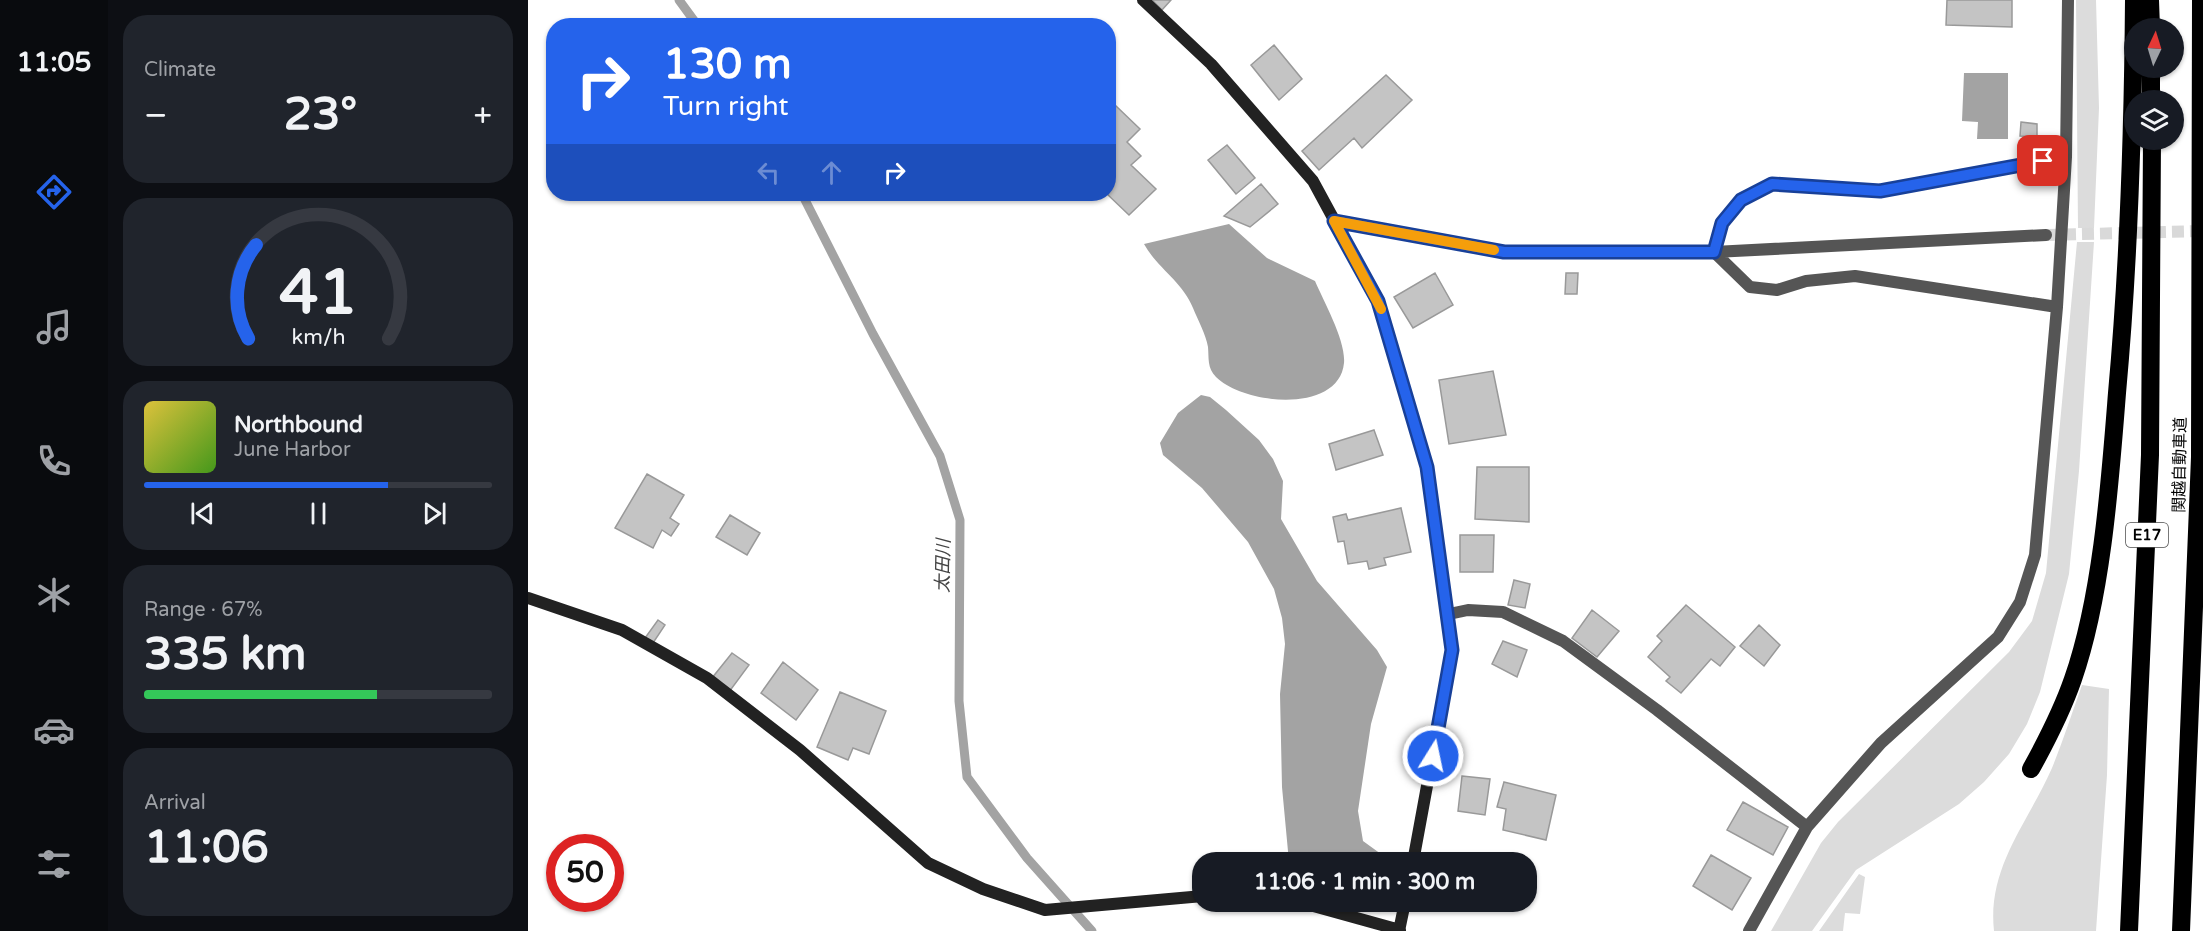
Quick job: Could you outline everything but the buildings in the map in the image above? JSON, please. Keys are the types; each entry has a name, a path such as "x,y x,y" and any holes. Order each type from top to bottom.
{"highway":[{"path":"2031,769 2056,722 2073,678 2086,631 2103,526 2123,324 2130,199 2134,0"},
{"path":"2150,0 2151,18"},
{"path":"2201,0 2203,20"},
{"name":"関越自動車道","path":"2181,931 2200,457 2201,0"},
{"name":"関越自動車道","path":"2129,931 2150,455 2152,150"}],"main road":[{"path":"1143,0 1211,64 1313,181 1378,301 1427,467 1452,650 1415,852"},
{"path":"528,598 622,630 707,678 800,750 928,863 983,889 1045,910 1192,897"},
{"path":"1334,912 1400,931 1403,912"}],"street":[{"path":"1749,931 1807,827 1881,743 1998,637 2020,602 2035,555 2057,307 2066,157 2068,0"},
{"path":"1714,252 1722,223 1741,200 1772,184 1880,191 2066,157"},
{"path":"1334,221 1504,252 1714,252 2046,235"},
{"path":"1714,252 1750,287 1777,290 1806,281 1856,276 2057,307"},
{"path":"1449,615 1468,610 1503,612 1563,641 1657,710 1807,827"}],"shaded area":[{"path":"2076,0 2096,0 2099,108 2094,228 2078,228"},
{"path":"1964,73 2008,73 2008,139 1977,139 1978,122 1962,121"},
{"path":"1229,224 1267,258 1315,281 1329,310 1344,354 1344,363 1338,379 1326,391 1309,397 1289,400 1267,398 1229,387 1213,374 1206,338 1188,299 1144,244"},
{"path":"2077,242 2094,242 2079,471 2069,574 2040,692 2027,724 2009,754 1984,782 1959,804 1856,870 1812,931 1771,931 1821,843 1838,822 2009,652 2032,621 2046,573"},
{"path":"1201,395 1210,397 1259,440 1273,459 1283,481 1281,519 1317,581 1377,650 1387,667 1371,724 1358,811 1363,841 1378,852 1288,852 1282,787 1280,694 1285,644 1282,618 1274,589 1248,542 1202,488 1163,455 1160,443 1178,413"},
{"path":"2082,685 2109,689 2107,775 2096,931 1994,931 1993,908 2003,866 2052,768"},
{"path":"1859,874 1865,877 1860,914 1845,913 1843,931 1819,931"}],"waterway":[{"name":"太田川","path":"679,0 692,18"},
{"name":"太田川","path":"806,201 873,334 940,456 960,520 959,701 967,777 1027,858 1092,931"}],"tunnel":[{"path":"2046,235 2203,231"}],"slow traffic":[{"path":"1381,309 1334,221 1494,250"}],"route":[{"path":"1433,756 1452,650 1427,467 1378,301 1334,221 1504,252 1714,252 1722,223 1741,200 1772,184 1880,191 2043,161"}]}
